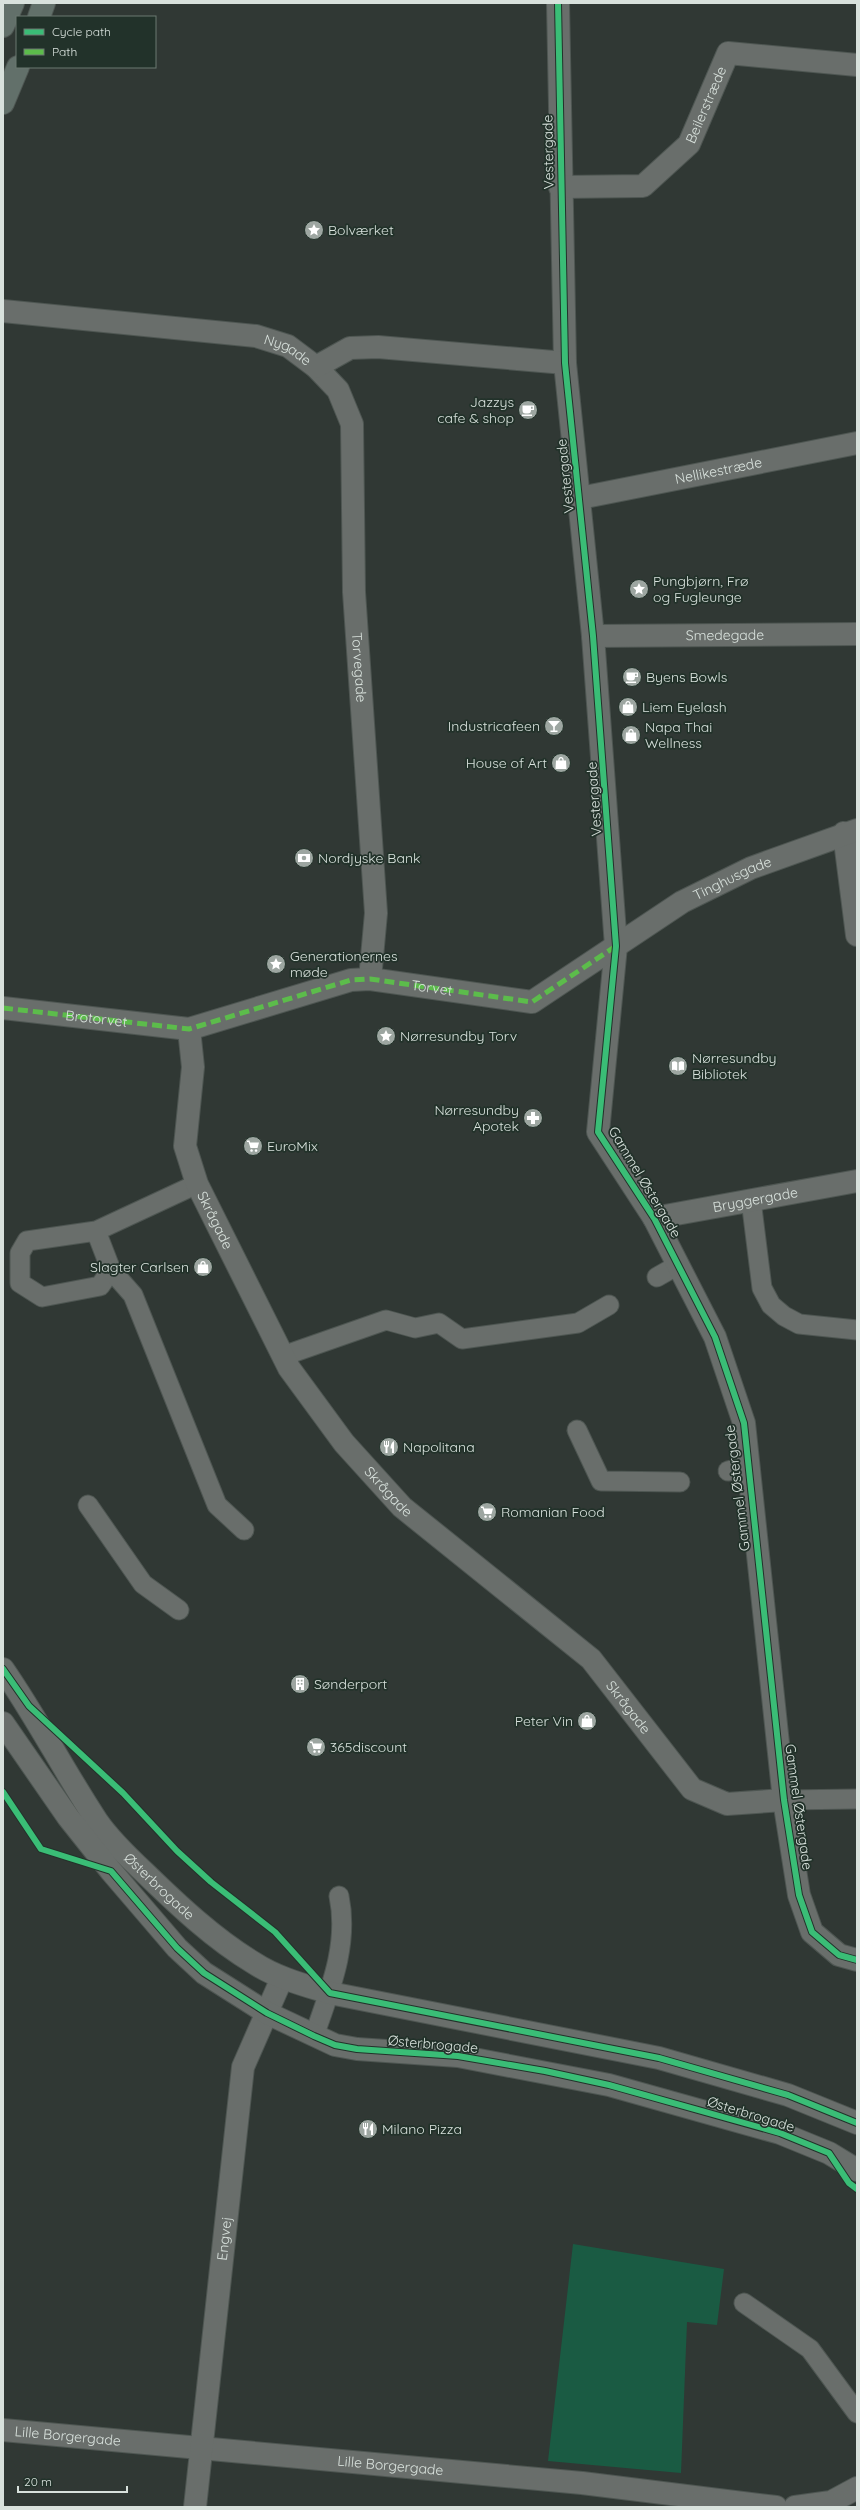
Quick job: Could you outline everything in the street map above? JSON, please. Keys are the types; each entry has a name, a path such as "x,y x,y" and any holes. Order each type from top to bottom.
{"main road":[{"path":"3,26 13,3"},
{"path":"39,16 44,3"},
{"path":"3,103 18,68"}],"street":[{"name":"Vestergade","path":"558,3 560,187 565,363 593,636 616,946"},
{"name":"Beilerstræde","path":"560,187 643,186 689,144 728,53 857,66"},
{"name":"Nygade","path":"3,311 256,336 288,346 316,366 350,348 378,347 565,363"},
{"name":"Torvegade","path":"316,366 338,390 352,424 354,592 376,913 370,979"},
{"name":"Nellikestræde","path":"580,498 857,443"},
{"name":"Smedegade","path":"593,636 857,634"},
{"name":"Tinghusgade","path":"616,946 682,902 751,868 851,831"},
{"path":"851,831 857,935"},
{"name":"Torvet","path":"189,1029 351,980 370,979 532,1002 616,946"},
{"name":"Gammel Østergade","path":"616,946 598,1132 654,1218 715,1337 744,1423 738,1469 798,1895 812,1932 839,1955 857,1960"},
{"name":"Brotorvet","path":"3,1008 189,1029"},
{"name":"Skrågade","path":"189,1029 193,1067 185,1146 197,1184 283,1356 344,1443 402,1507 591,1659 692,1789 727,1804 784,1800"},
{"name":"Bryggergade","path":"654,1218 857,1181"},
{"name":"Østerbrogade","path":"3,1669 29,1706 98,1822 131,1859 194,1918 254,1963 282,1978 330,1993 659,2058 788,2095 857,2123"},
{"name":"Østerbrogade","path":"3,1723 68,1817 111,1871 177,1948 204,1973 268,2013 314,2036 335,2044 357,2049 458,2056 609,2085 780,2133 829,2153 857,2170"},
{"name":"Engvej","path":"195,2507 200,2449 242,2073 282,1978"},
{"name":"Lille Borgergade","path":"3,2430 582,2483 776,2507"},
{"path":"795,2507 831,2502 857,2488"}],"lane":[{"path":"111,1270 100,1286 42,1297 20,1283 20,1253 27,1241 96,1231 197,1184"},
{"path":"751,1200 762,1288 771,1305 784,1316 799,1324 857,1330"},
{"path":"96,1231 111,1270 133,1296 217,1505 244,1530"},
{"path":"657,1277 678,1265"},
{"path":"283,1356 386,1320 415,1328 439,1323 462,1339 578,1323 609,1305"},
{"path":"577,1430 601,1481 680,1482"},
{"path":"88,1505 143,1584 179,1610"},
{"path":"784,1800 857,1799"},
{"path":"314,2036 330,1993 341,1946 342,1912 339,1896"},
{"path":"744,2303 810,2348 857,2413"}],"green space":[{"path":"573,2244 724,2269 717,2325 687,2322 681,2473 548,2461"}],"marked path":[{"path":"3,1008 189,1029 351,980 370,979 532,1002 616,946"}],"cycle path":[{"path":"558,3 565,363 593,636 616,946 598,1132 654,1218 715,1337 744,1423 784,1800 799,1895 812,1932 839,1955 857,1960"},
{"path":"3,1669 29,1706 123,1793 177,1851 211,1882 275,1932 330,1993 659,2058 788,2095 857,2123"},
{"path":"3,1792 41,1849 111,1871 177,1948 204,1973 267,2013 314,2036 335,2045 357,2049 458,2056 545,2071 609,2085 780,2133 829,2153 849,2183 857,2189"}],"place":[{"name":"Bolværket","path":"314,230"},
{"name":"Jazzys cafe & shop","path":"528,410"},
{"name":"Pungbjørn, Frø og Fugleunge","path":"639,589"},
{"name":"Byens Bowls","path":"632,677"},
{"name":"Liem Eyelash","path":"628,707"},
{"name":"Industricafeen","path":"554,726"},
{"name":"Napa Thai Wellness","path":"631,735"},
{"name":"House of Art","path":"561,763"},
{"name":"Nordjyske Bank","path":"304,858"},
{"name":"Generationernes møde","path":"276,964"},
{"name":"Nørresundby Torv","path":"386,1036"},
{"name":"Nørresundby Bibliotek","path":"678,1066"},
{"name":"Nørresundby Apotek","path":"533,1118"},
{"name":"EuroMix","path":"253,1146"},
{"name":"Slagter Carlsen","path":"203,1267"},
{"name":"Napolitana","path":"389,1447"},
{"name":"Romanian Food","path":"487,1512"},
{"name":"Sønderport","path":"300,1684"},
{"name":"Peter Vin","path":"587,1721"},
{"name":"365discount","path":"316,1747"},
{"name":"Milano Pizza","path":"368,2129"}]}
